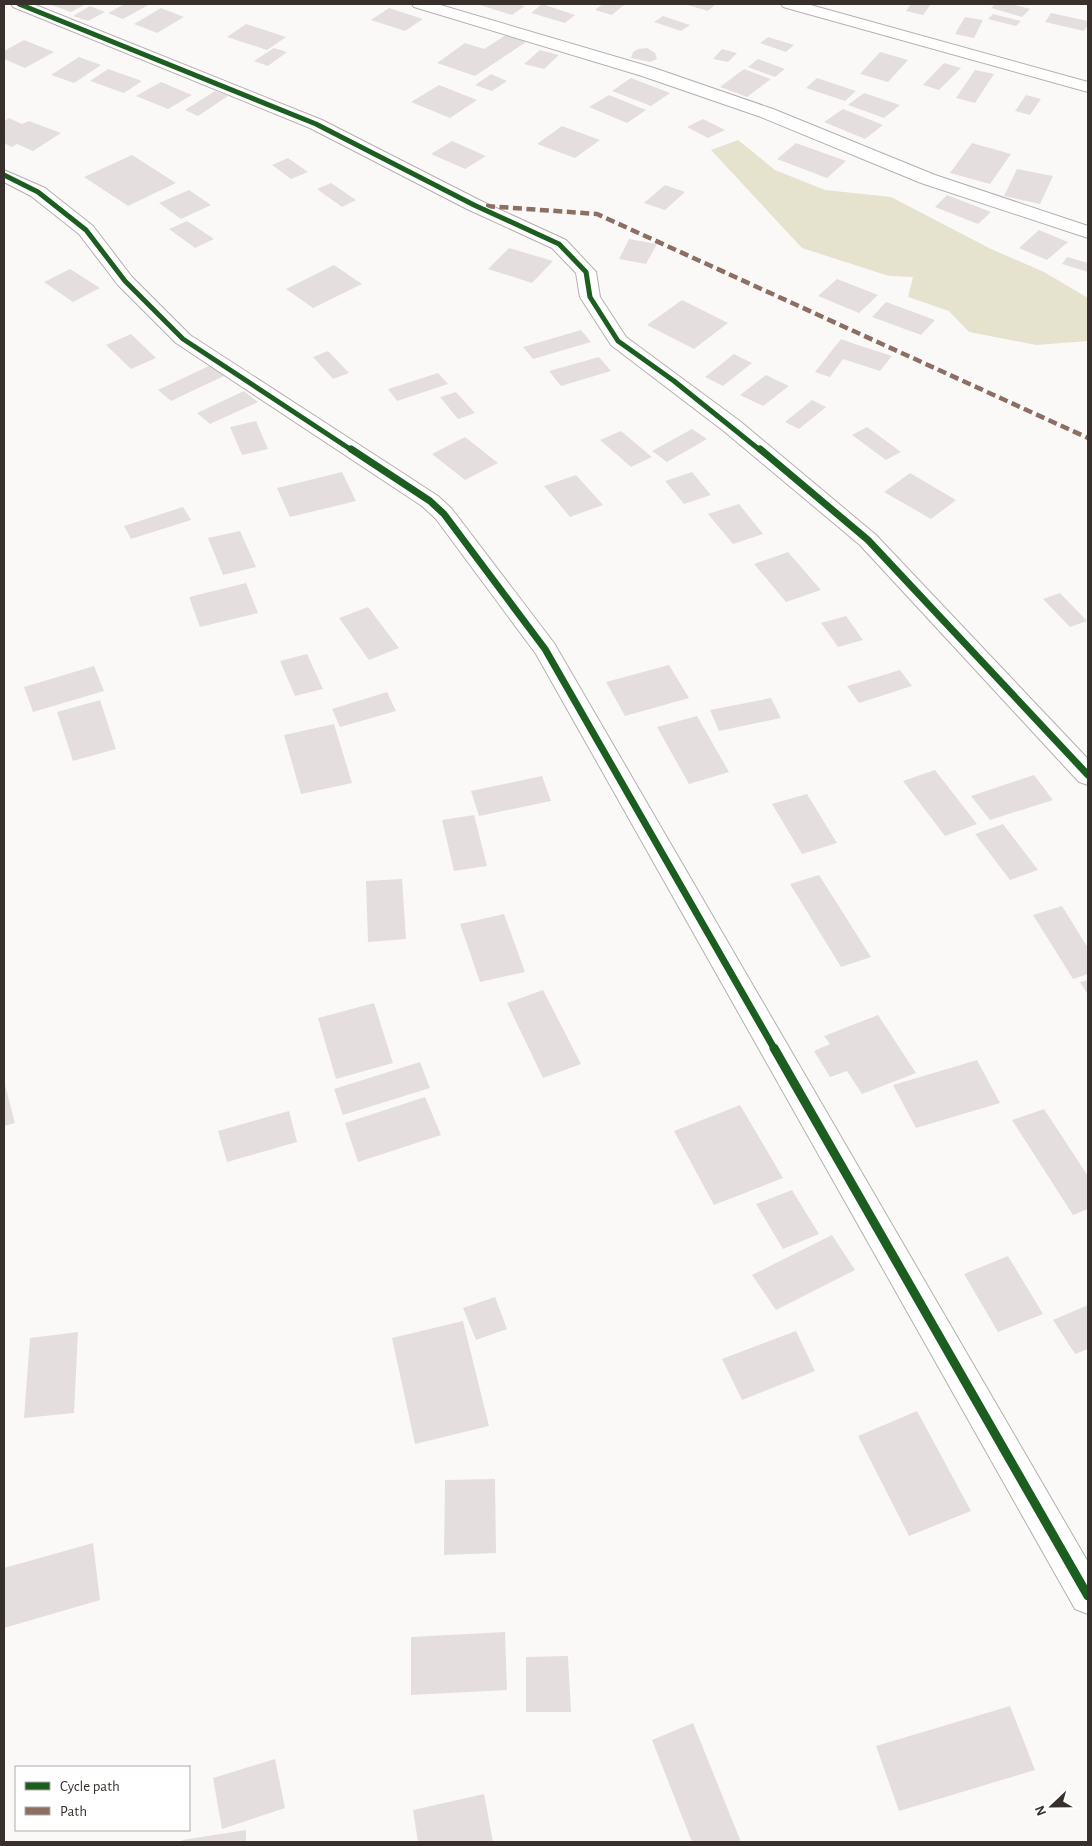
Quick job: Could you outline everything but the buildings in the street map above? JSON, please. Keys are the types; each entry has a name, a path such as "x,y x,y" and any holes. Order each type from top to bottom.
{"street":[{"path":"19,4 308,120 474,206 559,244 586,272 590,297 618,341 674,381 868,540 1088,775"},
{"path":"420,4 611,61 758,110 928,179 1088,232"},
{"path":"789,4 1088,88"},
{"path":"4,175 38,192 86,230 124,281 183,338 430,501 444,514 545,649 1088,1596"}],"shaded area":[{"path":"738,140 775,170 825,190 891,197 991,249 1044,272 1088,298 1088,341 1036,345 969,332 949,311 908,297 913,277 889,276 802,248 711,150"}],"marked path":[{"path":"486,206 597,214 1088,438"}],"cycle path":[{"path":"19,4 316,124 474,205 559,244 586,272 590,297 618,341 674,381 733,427 868,540 1088,775"},
{"path":"4,175 38,192 86,230 125,281 183,339 430,501 444,514 545,649 1088,1596"}]}
